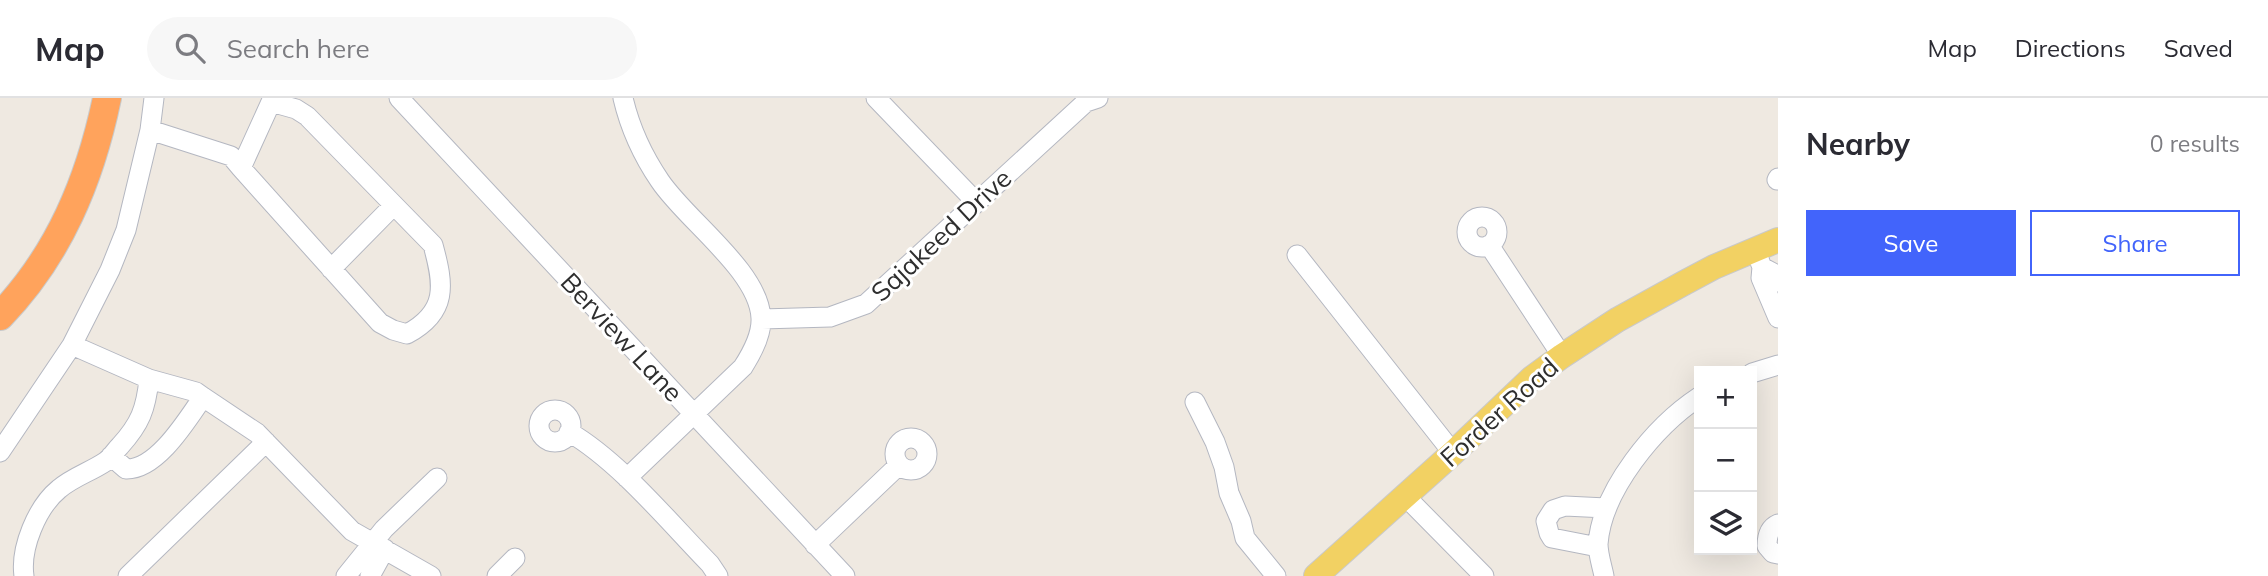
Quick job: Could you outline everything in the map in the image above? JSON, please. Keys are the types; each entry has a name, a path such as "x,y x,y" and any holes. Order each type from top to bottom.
{"highway":[{"path":"0,316 42,265 76,202 94,151 107,98"}],"main road":[{"name":"Forder Road","path":"1316,576 1532,378 1562,356 1652,300 1714,267 1765,252"}],"street":[{"path":"0,452 72,345 127,230 150,130 154,98"},
{"name":"Berview Lane","path":"399,98 845,576"},
{"path":"624,98 630,126 660,182 726,252 758,298 762,319 755,348 743,367 627,478"},
{"path":"876,98 976,202"},
{"name":"Sajakeed Drive","path":"762,319 830,317 866,304 888,287 1086,102 1098,98"},
{"path":"150,130 231,156 241,168 331,269 380,323 407,334 432,317 440,297 440,270 433,245 307,116 296,109 271,102 241,168"},
{"path":"331,269 394,205"},
{"path":"1489,245 1562,356"},
{"path":"1765,252 1778,282"},
{"path":"1765,252 1761,278 1778,318"},
{"path":"1297,255 1453,453"},
{"path":"72,345 149,379 196,392 257,433 352,531 432,576"},
{"path":"1757,371 1778,365"},
{"path":"24,576 23,555 30,532 40,514 57,490 106,461 132,433 141,420 147,402 149,379"},
{"path":"111,456 126,469 140,467 149,462 180,431 203,397"},
{"path":"1604,576 1598,547 1606,508 1617,486 1650,440 1694,401"},
{"path":"1195,402 1215,442 1245,538 1276,576"},
{"path":"569,432 627,478 710,564 718,576"},
{"path":"128,576 266,442"},
{"path":"815,545 899,465"},
{"path":"346,576 379,546 437,478"},
{"path":"1405,495 1484,576"},
{"path":"1598,547 1552,538 1546,521 1553,510 1565,506 1606,508"},
{"path":"1778,524 1773,526 1768,536 1767,546 1773,553 1778,554"},
{"path":"370,576 379,546"},
{"path":"496,576 515,558"}]}
